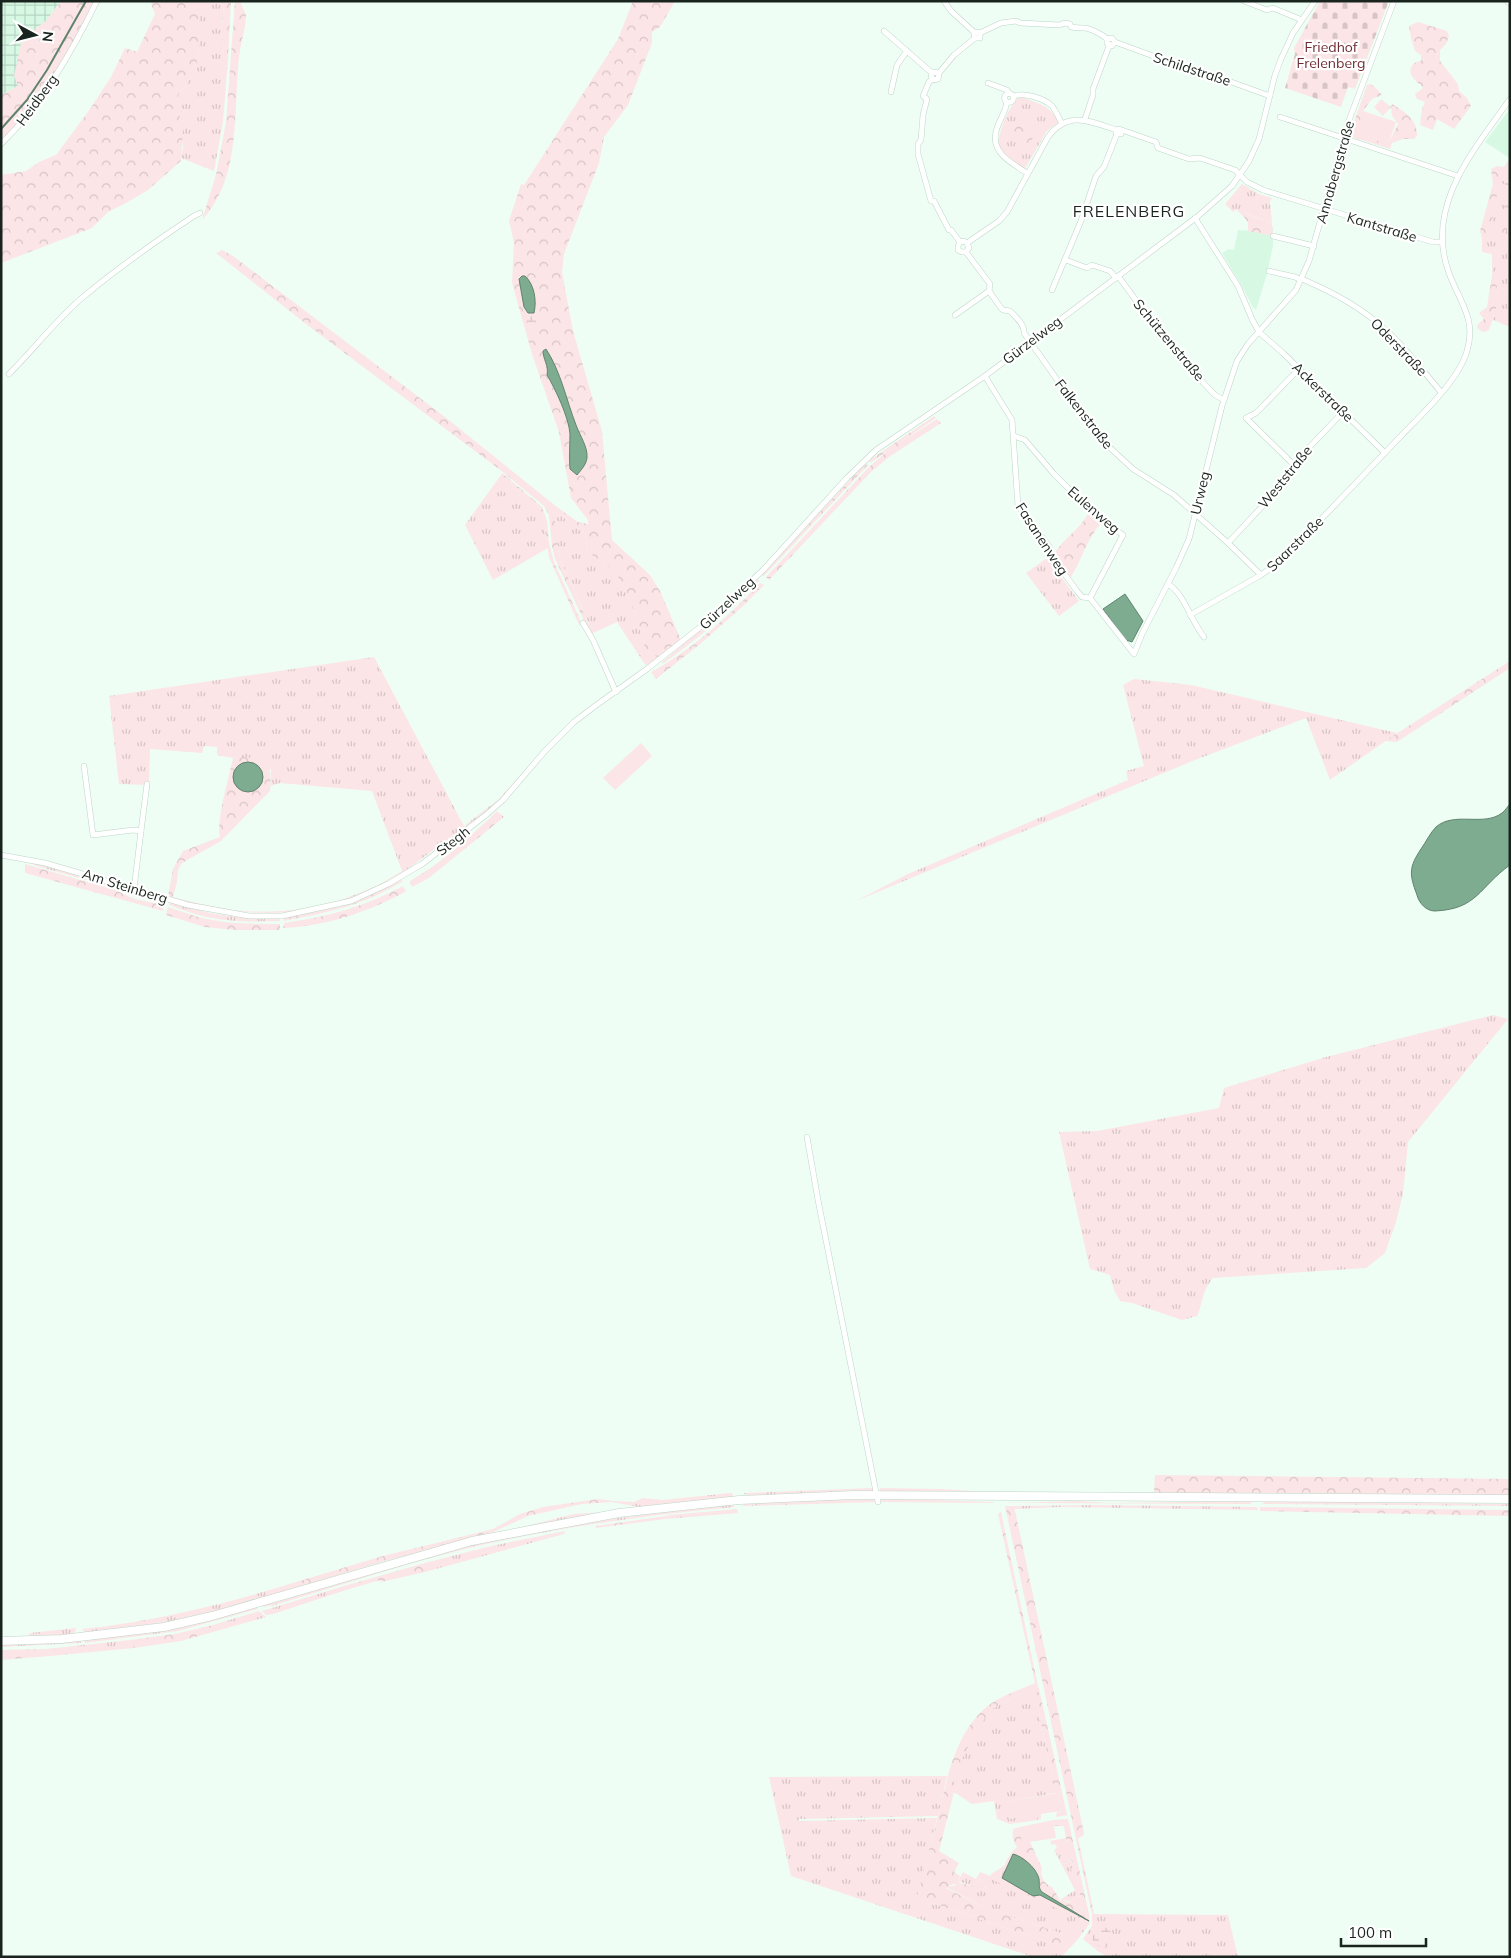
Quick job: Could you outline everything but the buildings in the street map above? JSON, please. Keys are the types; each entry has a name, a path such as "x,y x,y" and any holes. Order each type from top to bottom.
{"main road":[{"path":"1,1641 101,1635 188,1622 472,1541 593,1517 739,1500 1510,1500"}],"street":[{"name":"Heidberg","path":"1,144 22,122 43,94 70,51 97,1"},
{"path":"944,1 951,11 977,34"},
{"path":"1244,1 1268,10 1273,8 1302,20"},
{"name":"Gürzelweg","path":"689,637 763,570 864,461 884,445 985,376 1195,218 1232,186 1249,161 1259,139 1281,59 1293,33 1315,1"},
{"name":"Annabergstraße","path":"1259,332 1286,302 1301,279 1314,246 1358,93 1394,1"},
{"name":"Schildstraße","path":"932,76 935,72 938,73 977,34 1001,23 1016,21 1020,23 1060,25 1064,23 1070,24 1070,27 1084,28 1108,39 1112,38 1114,42 1192,71 1216,79 1223,79 1270,96"},
{"path":"884,31 907,50 932,76 923,96 927,100 923,115 921,140 918,146 920,163 931,201 934,201 949,230 960,242"},
{"path":"1108,39 1106,43 1109,46"},
{"path":"968,243 999,221 1007,212 1048,137 1062,124 1085,119 1093,95 1093,89 1109,46 1113,46 1114,42"},
{"path":"892,92 897,65 907,50"},
{"path":"988,83 1007,90 1011,94 1012,101 1007,102 997,128 996,144 1001,156 1027,173"},
{"path":"1011,94 1023,94 1048,103 1062,124"},
{"name":"Saarstraße","path":"1190,615 1261,575 1282,560 1385,453 1441,392 1464,363 1468,351 1470,331 1466,307 1446,266 1442,242 1446,209 1458,176 1510,99"},
{"path":"1280,117 1458,176"},
{"name":"Kantstraße","path":"1085,119 1156,142 1158,148 1189,159 1200,158 1235,170 1240,176 1263,190 1433,242 1442,242"},
{"path":"1052,290 1066,260 1096,176 1104,167 1119,131"},
{"path":"9,374 82,298 142,252 200,213"},
{"path":"1195,218 1238,286 1259,332"},
{"path":"1274,236 1314,246"},
{"path":"960,242 968,243"},
{"path":"960,242 958,250 966,252 990,284 989,291 1003,310 1010,311 1024,329 1024,333 1030,341"},
{"path":"966,252 969,248 968,243"},
{"path":"1066,260 1087,268 1092,265 1117,277"},
{"name":"Oderstraße","path":"1269,271 1301,279 1345,300 1380,325 1395,339 1441,392"},
{"name":"Schützenstraße","path":"1117,277 1175,353 1215,395 1224,400"},
{"path":"955,315 989,291"},
{"name":"Ackerstraße","path":"1259,332 1300,369 1385,453"},
{"name":"Urweg","path":"1134,654 1188,541 1196,514 1208,456 1224,400 1241,352 1259,332"},
{"name":"Falkenstraße","path":"1030,341 1084,419 1107,445 1134,469 1163,487 1196,514 1261,575"},
{"path":"1293,464 1246,418 1256,413 1300,369"},
{"name":"Fasanenweg","path":"985,376 1012,420 1015,485 1018,506 1049,546 1052,557 1077,591 1082,597 1090,598 1134,654"},
{"name":"Weststraße","path":"1228,543 1283,484 1293,464 1343,412"},
{"name":"Eulenweg","path":"1014,436 1025,440 1054,474 1094,514 1123,536 1090,598"},
{"path":"1168,584 1173,587 1204,637"},
{"path":"583,623 593,640 616,692"},
{"name":"Stegh","path":"249,916 282,916 351,901 388,884 422,864 503,800 559,736 595,706 689,637"},
{"path":"84,766 93,835 133,830 141,831"},
{"path":"134,888 147,784"},
{"name":"Am Steinberg","path":"1,856 45,863 197,907 249,916"},
{"path":"807,1137 878,1499"}],"shaded area":[{"path":"1,1 61,1 46,21 30,33 18,86 1,95"},
{"path":"1510,109 1510,155 1508,157 1485,142"},
{"path":"1256,225 1273,227 1273,246 1256,310 1222,253 1229,249 1234,250 1238,230 1254,231"},
{"path":"522,276 528,279 533,288 535,298 534,313 528,313 524,307 519,279"},
{"path":"546,349 559,376 586,450 586,463 577,475 570,469 569,427 561,403 547,375 543,351"},
{"path":"1125,594 1143,621 1132,642 1126,640 1103,609"},
{"path":"248,762 259,766 263,777 259,788 248,792 237,788 233,777 237,766"},
{"path":"1510,804 1510,865 1477,896 1460,906 1435,911 1423,906 1414,888 1412,866 1434,829 1443,822 1451,820 1495,817"},
{"path":"1013,1854 1024,1859 1034,1869 1039,1878 1042,1892 1089,1921 1040,1895 1033,1896 1002,1878"}],"green space":[{"path":"61,1 95,1 64,59 26,116 1,141 1,95 18,86 14,76 21,44 30,33 46,21"},
{"path":"153,1 199,1 199,47 196,71 175,100 183,128 181,161 148,190 108,212 92,228 1,263 1,175 26,171 39,162 56,155 111,77 125,48 137,52 155,14 151,4"},
{"path":"199,1 224,5 221,33 224,45 223,56 228,59 223,122 214,171 181,158 183,147 175,100 196,71 199,47"},
{"path":"201,1 231,1 228,59 223,56 224,45 221,33 224,5"},
{"path":"235,1 240,1 246,15 240,50 234,139 225,182 215,202 202,220 216,175 226,122"},
{"path":"633,1 675,1 660,27 652,32 652,43 628,105 604,137 599,163 564,254 562,272 573,331 602,431 612,540 650,575 660,591 681,640 658,658 645,648 636,613 615,571 586,551 587,538 575,525 554,512 561,561 589,625 587,627 555,559 549,515 544,506 499,469 310,327 216,253 222,250 233,256 445,417 557,507 578,522 588,524 588,520 571,498 559,432 532,354 512,283 514,243 509,221 521,184 524,185 618,39"},
{"name":"Friedhof Frelenberg","path":"1320,1 1389,1 1355,89 1348,87 1341,107 1285,88 1295,54 1294,48"},
{"path":"1418,22 1447,31 1449,36 1446,44 1440,50 1440,61 1458,84 1459,91 1467,98 1471,106 1454,129 1437,119 1433,130 1420,125 1425,102 1417,99 1415,94 1423,88 1412,76 1411,67 1421,61 1421,55 1415,51 1409,26"},
{"path":"1370,84 1382,95 1372,99 1363,111 1388,144 1398,124 1392,116 1392,104 1413,121 1417,130 1417,136 1414,139 1403,139 1392,143 1390,149 1349,136 1367,85"},
{"path":"1022,97 1048,108 1059,122 1047,131 1024,170 1007,158 998,144 1002,125 1007,114 1018,98"},
{"path":"1381,99 1391,107 1383,116 1374,107"},
{"path":"1363,111 1396,122 1388,145 1356,133"},
{"path":"1020,122 1034,123 1036,131 1031,142 1028,144 1016,137 1013,132"},
{"path":"1510,158 1510,327 1486,317 1492,276 1492,254 1482,252 1482,238 1498,176"},
{"path":"1497,166 1510,168 1510,221 1504,236 1497,235 1496,232 1502,219 1505,203 1505,182 1501,181 1489,238 1482,238 1480,231 1493,184 1491,169"},
{"path":"1242,184 1259,194 1272,198 1270,201 1272,224 1246,213 1243,216 1236,209 1233,212 1225,204"},
{"path":"1245,213 1272,224 1273,236 1248,231 1248,222 1243,216"},
{"path":"1492,276 1497,287 1497,303 1491,326 1488,331 1483,332 1477,328 1478,324 1484,319 1479,313 1487,307"},
{"path":"534,297 540,301 541,306 536,321 529,323 525,320 524,307 528,313 535,305"},
{"path":"934,416 936,418 870,463 870,460"},
{"path":"937,419 941,423 889,457 870,473 769,580 766,577 869,467 890,449"},
{"path":"865,464 868,465 763,577 763,573"},
{"path":"502,473 542,507 547,521 549,543 554,562 582,624 579,625 549,557 543,514 535,502 501,475"},
{"path":"501,475 535,502 543,514 548,548 493,580 465,525"},
{"path":"553,511 575,525 587,538 586,551 615,571 636,613 645,648 658,658 646,666 617,622 591,634 587,627 589,624 561,561"},
{"path":"1088,514 1101,523 1092,536 1071,577 1054,554"},
{"path":"1047,558 1079,601 1059,616 1026,573"},
{"path":"756,580 760,580 714,624 677,654 661,663 738,598"},
{"path":"760,583 764,585 742,607 699,645 656,679 651,672 681,654 709,632"},
{"path":"374,657 464,826 499,799 528,767 498,802 400,874 366,892 339,902 312,909 257,913 228,910 170,898 168,896 209,906 255,912 299,909 321,905 363,892 402,871 372,791 280,783 271,786 271,770 238,757 217,755 217,747 204,746 202,753 150,749 149,785 119,784 109,696"},
{"path":"1510,661 1510,668 1397,742 1385,741"},
{"path":"1134,679 1191,685 1397,733 1330,780 1306,718 1195,760 856,901 908,874 1128,780 1126,771 1144,766 1123,685"},
{"path":"641,743 652,756 615,790 603,778"},
{"path":"233,758 261,760 266,763 270,773 270,791 221,841 182,863 178,870 173,897 168,896 173,869 183,851 220,837 220,820"},
{"path":"497,811 504,817 429,878 412,887 410,881 445,857"},
{"path":"29,862 79,874 136,893 135,897 115,888 40,867"},
{"path":"25,864 115,890 134,899 164,905 163,911 25,873"},
{"path":"401,880 403,881 388,890 360,902 331,911 284,921 284,917 339,907"},
{"path":"403,886 406,891 403,893 360,912 330,921 283,928 284,923 315,918 345,910 374,900"},
{"path":"170,902 210,913 236,917 280,918 280,921 218,919 194,914 169,905"},
{"path":"168,907 198,917 218,921 280,924 280,930 235,930 205,927 166,915"},
{"path":"1493,1015 1508,1019 1408,1142 1403,1194 1396,1222 1385,1253 1366,1268 1213,1278 1205,1292 1197,1316 1182,1320 1132,1303 1120,1301 1114,1290 1110,1275 1090,1269 1059,1132 1097,1131 1219,1108 1224,1088 1326,1057"},
{"path":"1155,1475 1510,1479 1510,1497 1405,1494 1156,1493 1154,1492"},
{"path":"874,1488 873,1492 748,1496 743,1493"},
{"path":"880,1488 942,1489 989,1492 880,1492"},
{"path":"733,1494 733,1498 639,1507 612,1502 634,1502 643,1498 663,1500"},
{"path":"878,1498 877,1502 742,1506 746,1503"},
{"path":"881,1498 993,1502 994,1503 881,1502"},
{"path":"598,1499 614,1501 582,1504 528,1516 489,1534 385,1561 302,1586 306,1579 383,1556 493,1529 520,1514 543,1507"},
{"path":"1079,1501 1111,1503 1251,1501 1251,1504 1003,1503"},
{"path":"1266,1501 1510,1504 1510,1506 1262,1504"},
{"path":"731,1504 735,1507 599,1523 498,1541 417,1562 263,1607 263,1605 385,1569 509,1537 619,1518"},
{"path":"1005,1506 1014,1506 1084,1833 1083,1836 1078,1838 1094,1913 1092,1914"},
{"path":"1014,1506 1257,1507 1258,1510 1059,1507 1014,1509"},
{"path":"1260,1507 1510,1510 1510,1516 1260,1511"},
{"path":"737,1509 738,1513 665,1519 666,1516 670,1515"},
{"path":"606,1512 514,1529 574,1514"},
{"path":"1001,1512 1038,1686 993,1708 977,1729 954,1775 954,1792 939,1851 959,1863 954,1872 960,1876 958,1881 960,1883 972,1886 984,1877 990,1880 984,1888 974,1893 967,1892 956,1884 946,1888 985,1908 1078,1939 1069,1949 917,1898 948,1775 965,1733 973,1720 990,1704 1035,1683 998,1514"},
{"path":"666,1516 665,1519 596,1528 596,1526"},
{"path":"565,1531 564,1534 425,1572 425,1563 491,1546"},
{"path":"425,1563 425,1572 381,1582 380,1580 346,1590 344,1586"},
{"path":"306,1579 302,1586 175,1621 85,1633 82,1629 139,1621 195,1610"},
{"path":"344,1586 346,1590 273,1614 266,1615 262,1611"},
{"path":"257,1607 258,1609 178,1631 85,1643 84,1640"},
{"path":"259,1611 266,1617 220,1630 213,1625"},
{"path":"213,1625 220,1630 181,1641 134,1648 130,1640 175,1634"},
{"path":"76,1628 72,1635 28,1637 30,1633"},
{"path":"81,1640 81,1643 1,1647 1,1644"},
{"path":"130,1640 134,1648 50,1656 46,1649"},
{"path":"46,1649 50,1656 1,1660 1,1650"},
{"path":"1038,1686 1040,1693 1037,1697 1037,1702 1055,1793 1007,1802 1038,1814 1038,1820 1010,1824 997,1819 994,1801 972,1804 954,1792 954,1775 981,1722 993,1708"},
{"path":"1040,1693 1067,1815 1056,1817 1057,1812 1061,1811 1058,1793 1055,1793 1037,1702 1037,1697"},
{"path":"947,1776 938,1816 799,1819 798,1821 937,1818 917,1898 1069,1949 1061,1957 1033,1957 791,1876 769,1777"},
{"path":"1058,1793 1061,1811 1041,1814 1041,1819 1038,1820 1037,1814 1009,1819 1006,1802"},
{"path":"1068,1819 1090,1923 993,1880 991,1876 991,1874 1004,1866 1010,1854 1017,1847 1013,1838 1013,1829 1020,1827 1022,1842 1030,1842 1042,1868 1041,1874 1045,1882 1052,1887 1060,1900 1073,1903 1083,1911 1079,1900 1078,1878 1072,1873 1071,1869 1074,1864 1069,1858 1064,1826 1054,1826 1053,1820"},
{"path":"1053,1820 1056,1838 1022,1843 1020,1827"},
{"path":"1066,1838 1070,1861 1074,1864 1072,1873 1078,1878 1077,1885 1080,1890 1079,1895 1084,1911 1069,1901 1060,1900 1075,1890 1054,1850 1057,1848 1055,1844 1052,1845 1050,1841"},
{"path":"963,1872 976,1879 980,1872 991,1876 994,1880 1090,1923 1078,1939 985,1908 946,1887 958,1885 972,1892 979,1891 987,1886 981,1879 972,1886 958,1881"},
{"path":"1092,1914 1228,1915 1238,1957 1108,1957 1083,1939 1092,1926"},
{"path":"1100,1927 1105,1927 1111,1932 1111,1941 1106,1948 1096,1944 1091,1936"}],"waterway":[{"path":"1,129 27,100 47,70 86,1"}],"district":[{"name":"FRELENBERG","path":"1129,211"}]}
